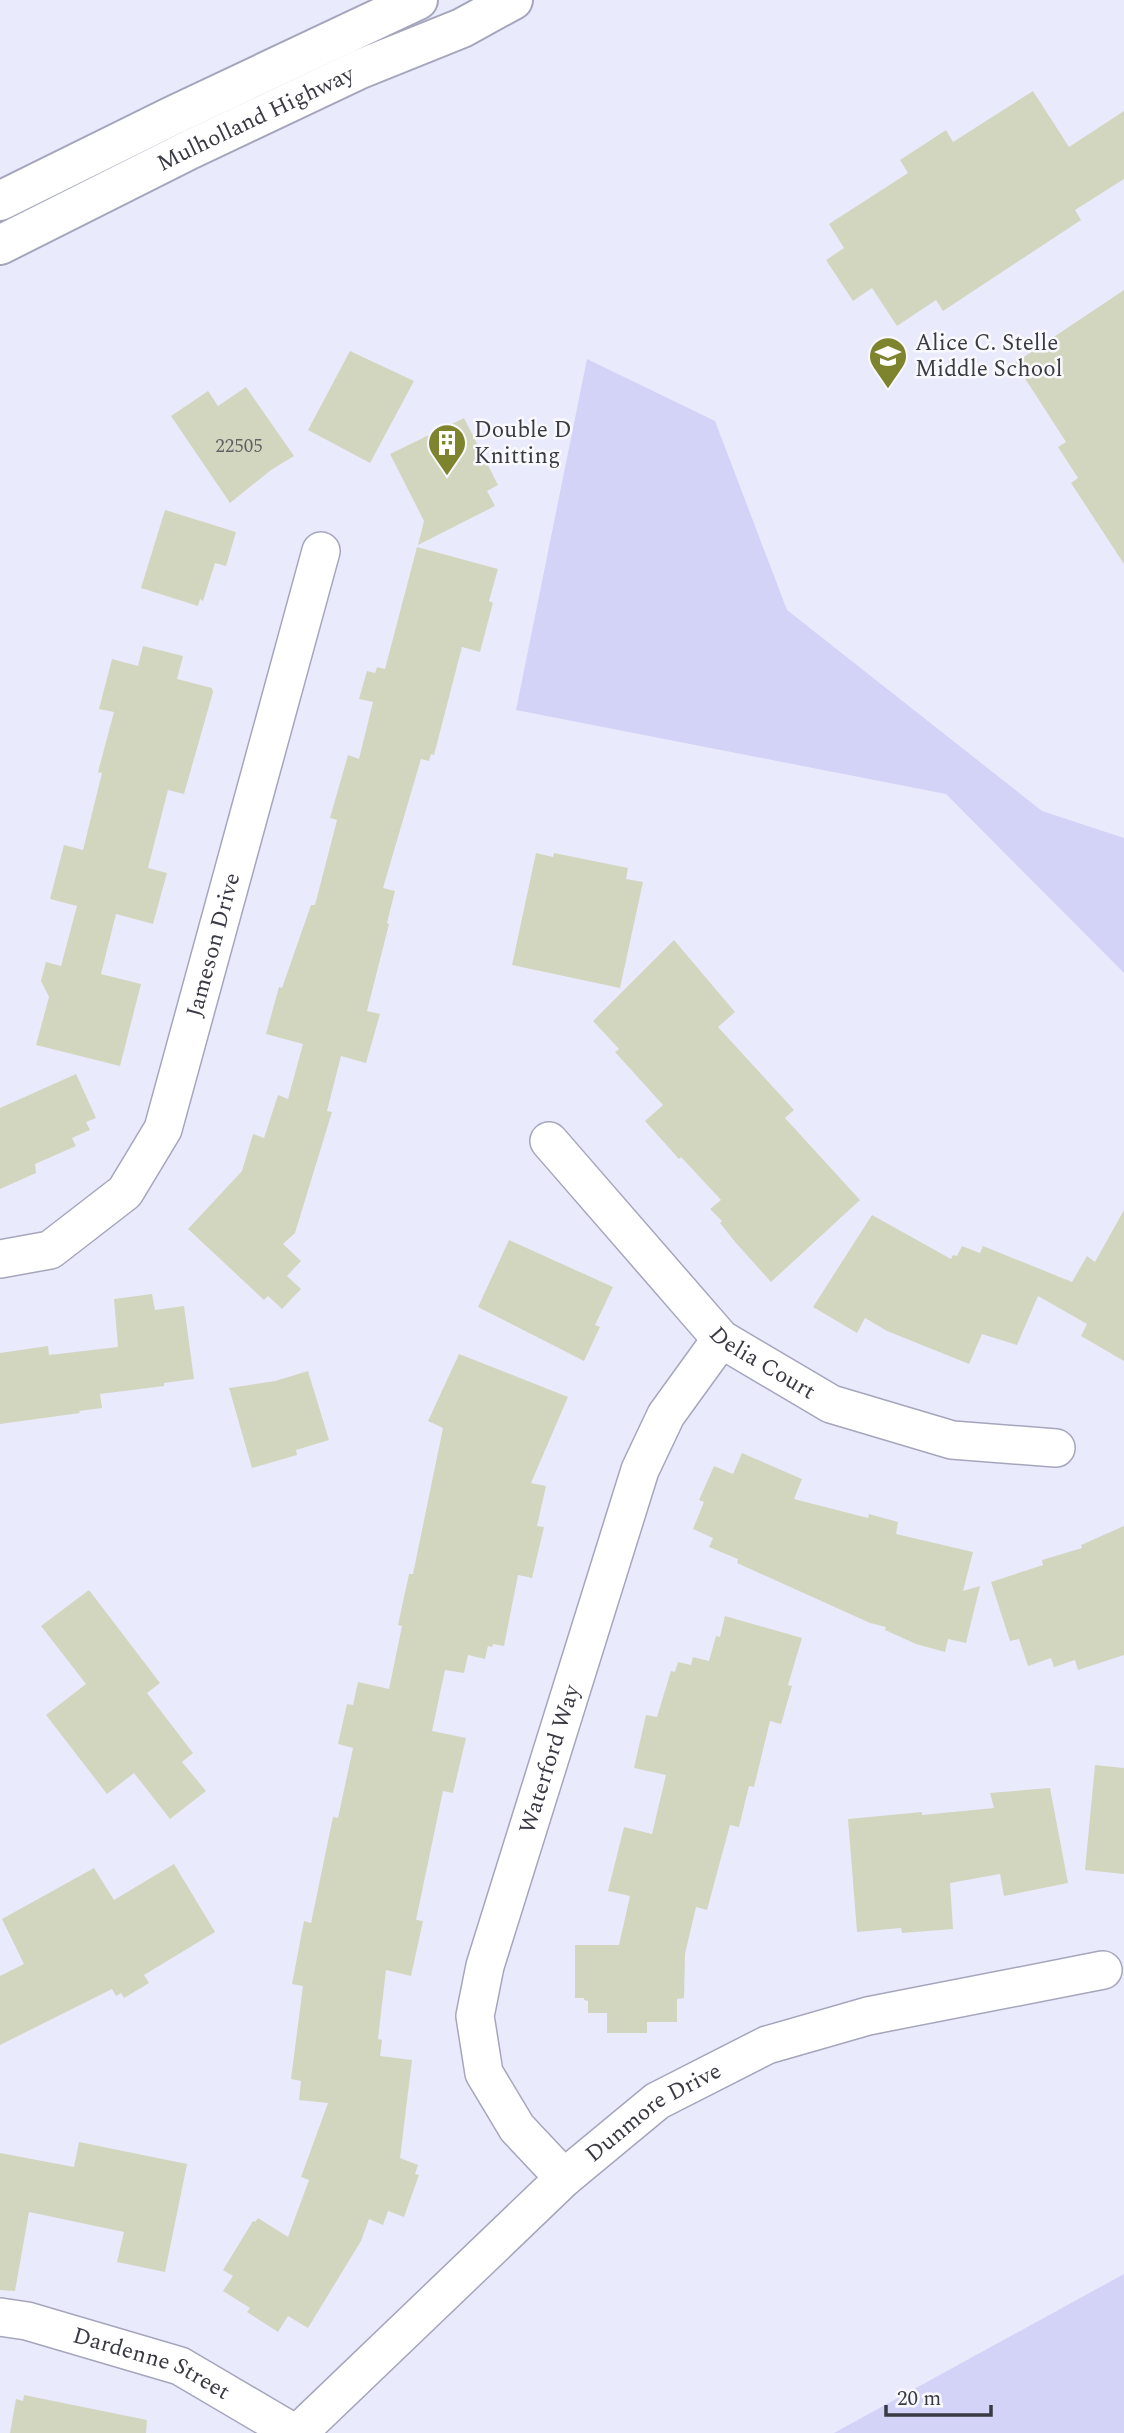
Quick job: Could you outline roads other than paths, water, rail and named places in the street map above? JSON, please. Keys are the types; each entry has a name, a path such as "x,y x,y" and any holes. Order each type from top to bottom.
{"main road":[{"name":"Mulholland Highway","path":"0,201 418,0"},
{"name":"Mulholland Highway","path":"0,245 191,149 360,69 462,28 513,0"}],"street":[{"name":"Jameson Drive","path":"0,1259 50,1250 125,1192 163,1129 321,551"},
{"name":"Delia Court","path":"549,1141 721,1339 831,1404 952,1440 1056,1448"},
{"name":"Waterford Way","path":"564,2178 517,2128 484,2073 475,2016 485,1966 639,1470 666,1415 721,1339"},
{"name":"Dunmore Drive","path":"297,2433 564,2178 657,2101 767,2045 868,2016 1103,1970"},
{"name":"Dardenne Street","path":"0,2317 27,2321 180,2366 297,2433"}],"place":[{"name":"Alice C. Stelle Middle School","path":"888,390"},
{"name":"Double D Knitting","path":"447,477"}]}
